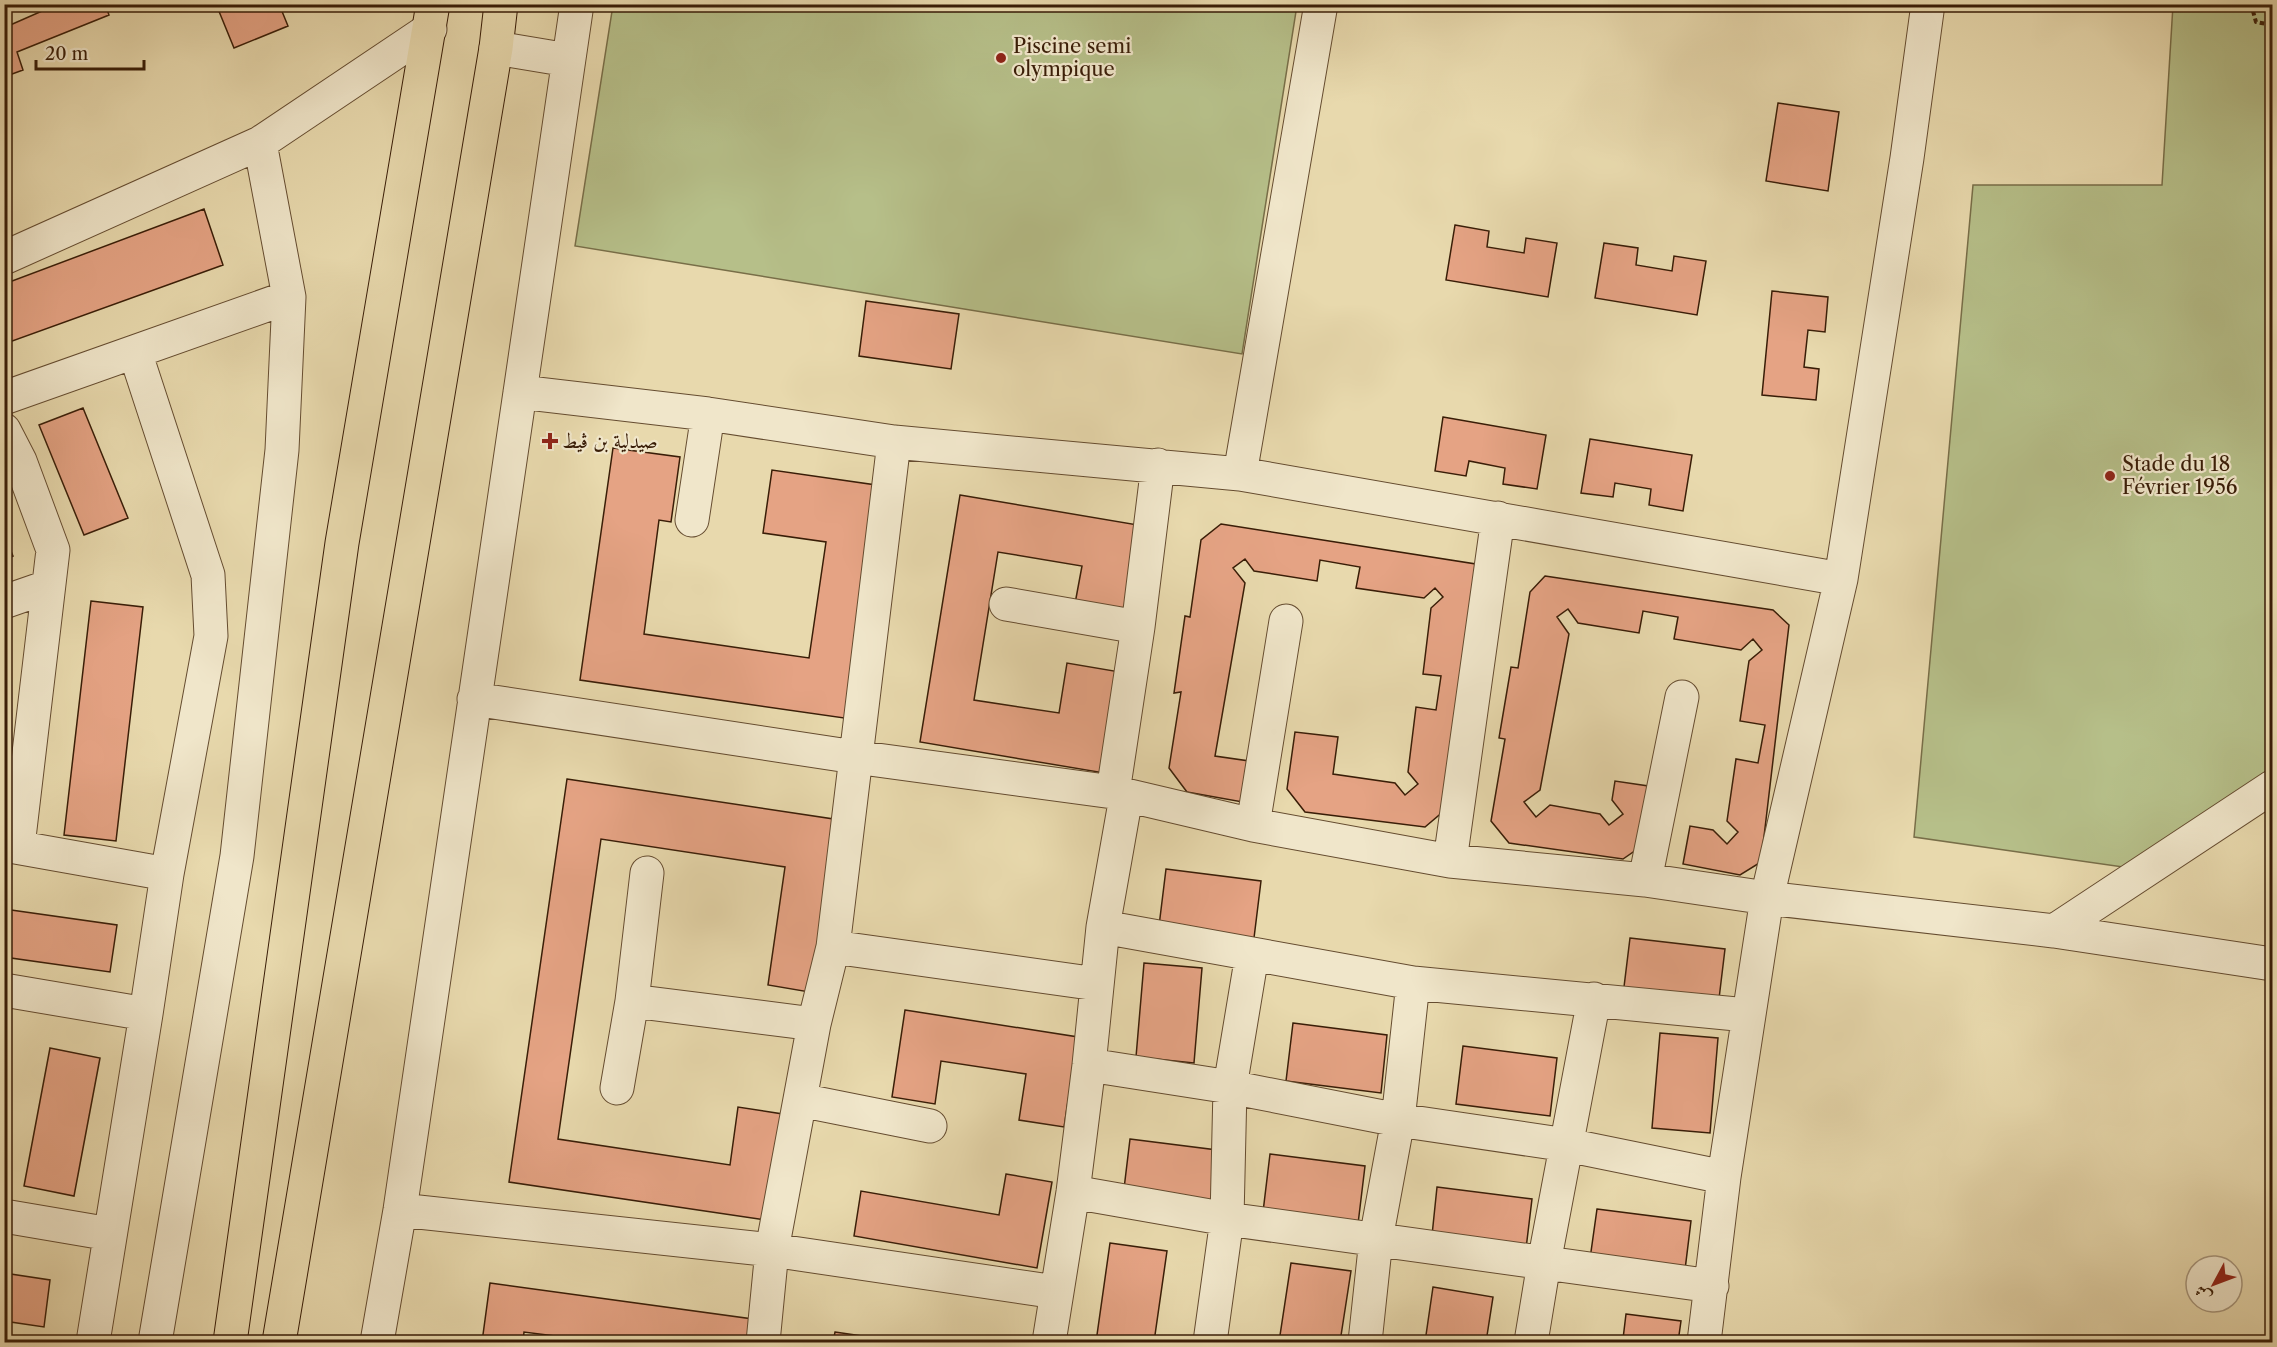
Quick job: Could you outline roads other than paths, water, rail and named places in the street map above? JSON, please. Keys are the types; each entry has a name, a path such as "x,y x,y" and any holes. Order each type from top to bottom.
{"highway":[{"path":"279,1342 496,48 501,4"},
{"path":"230,1342 342,543 432,16"}],"street":[{"path":"376,1342 400,1210 577,4"},
{"path":"1240,474 1321,4"},
{"path":"1704,1342 1724,1177 1767,898 1841,579 1907,158 1928,4"},
{"path":"7,248 260,143 432,16"},
{"path":"496,48 568,60"},
{"path":"155,1342 237,856 282,450 288,297 260,143"},
{"path":"4,398 288,297"},
{"path":"93,1342 146,1014 166,874 211,636 208,575 135,352"},
{"path":"520,392 708,414 894,442 1240,474 1841,579"},
{"path":"692,520 708,414"},
{"path":"4,430 12,464 53,550 11,845 166,874"},
{"path":"763,1342 772,1250 814,1024 833,947 894,442"},
{"path":"1049,1342 1073,1192 1089,1065 1096,984 1158,465"},
{"path":"1450,861 1498,518"},
{"path":"4,602 47,587"},
{"path":"1006,604 1138,627"},
{"path":"1253,825 1286,621"},
{"path":"1645,880 1682,697"},
{"path":"474,699 855,757 1119,794 1253,825 1450,861 1645,880 1767,898 2054,931 2272,964"},
{"path":"2054,931 2272,787"},
{"path":"617,1088 632,1001 647,873"},
{"path":"1103,927 1413,983 1748,1015"},
{"path":"833,947 1096,984"},
{"path":"1210,1342 1227,1219 1230,1087 1252,955"},
{"path":"1365,1342 1376,1239 1398,1120 1413,983"},
{"path":"4,990 146,1014"},
{"path":"1531,1342 1594,999"},
{"path":"632,1001 814,1024"},
{"path":"1089,1065 1230,1087 1398,1120 1567,1145 1724,1177"},
{"path":"800,1100 930,1126"},
{"path":"1073,1192 1227,1219 1712,1286"},
{"path":"400,1210 772,1250 1056,1292"},
{"path":"4,1216 110,1234"}],"place":[{"name":"Piscine semi olympique","path":"1001,58"},
{"name":"صيدلية بن ڤيط","path":"550,441"},
{"name":"Stade du 18 Février 1956","path":"2110,476"}]}
